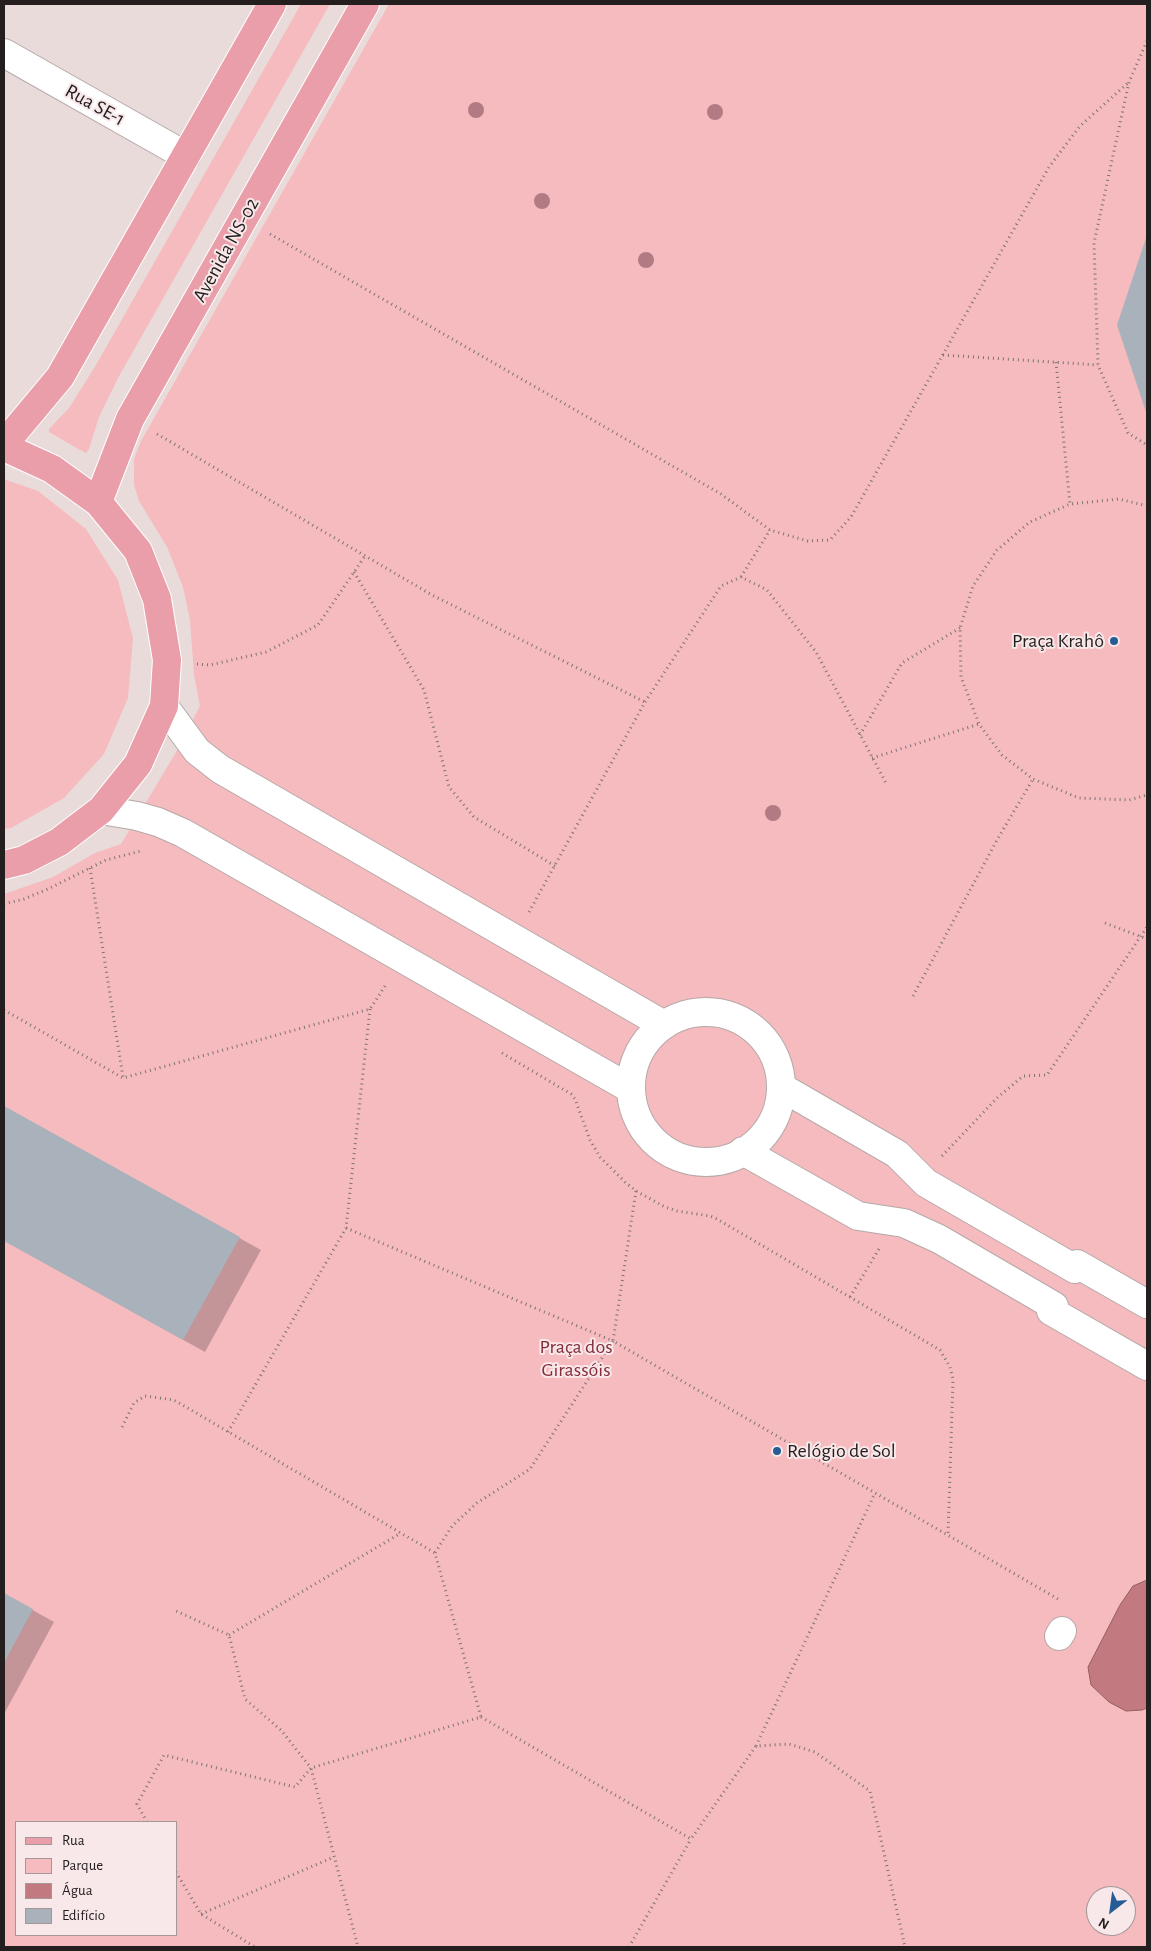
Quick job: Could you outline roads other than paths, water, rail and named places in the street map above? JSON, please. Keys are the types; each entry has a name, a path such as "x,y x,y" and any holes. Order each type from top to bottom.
{"main road":[{"path":"4,865 24,860 59,842 101,810 138,764 164,706 167,660 157,599 138,551 98,502 52,470 4,445 60,377 272,4"},
{"name":"Avenida NS-02","path":"98,502 130,419 365,4"}],"street":[{"name":"Rua SE-1","path":"4,53 186,156"},
{"path":"164,706 197,751 214,765 664,1025"},
{"path":"101,810 137,816 158,822 183,833 631,1089"},
{"path":"702,1012 718,1013 741,1021 757,1033 770,1048 778,1067 781,1087 777,1110 769,1127 756,1142 744,1151 726,1159 711,1161 691,1160 676,1155 659,1145 640,1122 633,1104 631,1089 633,1069 640,1050 651,1035 664,1025 682,1016 702,1012"},
{"path":"781,1087 897,1154 926,1183 1147,1304"},
{"path":"744,1151 858,1216 896,1221 939,1239 1147,1366"}],"water":[{"path":"1147,1580 1147,1708 1126,1711 1109,1702 1091,1685 1088,1667 1120,1605 1133,1586"}],"place":[{"name":"Praça Krahô","path":"1114,641"},
{"name":"Relógio de Sol","path":"777,1451"}],"park label":[{"name":"Praça dos Girassóis","path":"576,1358"}]}
